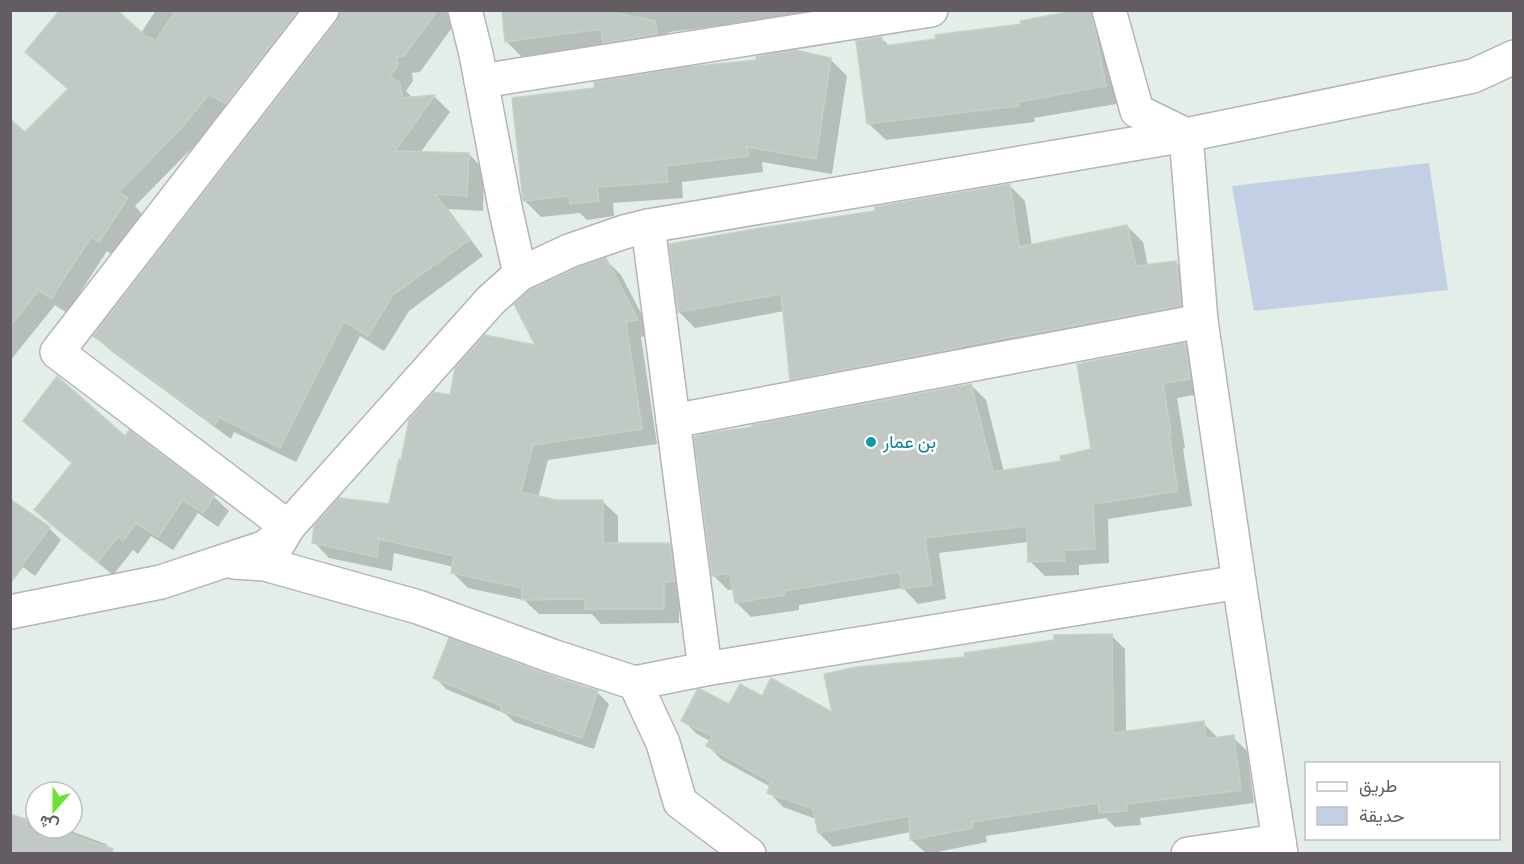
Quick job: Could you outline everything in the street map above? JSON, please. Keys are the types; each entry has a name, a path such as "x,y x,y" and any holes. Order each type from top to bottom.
{"street":[{"path":"288,527 57,352 322,10"},
{"path":"465,10 520,274"},
{"path":"481,81 932,10"},
{"path":"1109,10 1137,111 1186,135"},
{"path":"10,612 161,582 266,547 288,527 490,301 520,274 569,251 648,226 1186,135 1473,76 1514,57"},
{"path":"1186,135 1201,321 1280,847 1188,854"},
{"path":"648,226 705,669"},
{"path":"673,421 1201,321"},
{"path":"265,564 288,527"},
{"path":"222,562 265,564 418,607 552,656 635,683 705,669 1239,582"},
{"path":"635,683 663,742 680,802 749,854"}],"green space":[{"path":"1429,163 1448,290 1254,311 1232,186"}],"building":[{"path":"60,10 117,10 149,39 150,37 156,41 176,10 298,10 226,104 209,94 183,126 119,192 128,198 99,242 91,237 51,299 39,290 10,326 10,119 25,132 68,89 25,52"},
{"path":"340,10 438,10 404,56 397,57 398,65 390,76 400,83 402,98 435,95 395,151 469,153 467,196 435,194 469,240 393,295 368,336 344,321 280,448 219,417 215,425 93,336 337,21"},
{"path":"502,10 612,10 612,12 655,21 657,34 603,43 601,29 505,42"},
{"path":"1078,10 1091,10 1106,86 1018,102 1019,106 867,124 856,41 882,37 883,46 936,39 935,35 1021,24 1020,21"},
{"path":"795,50 831,58 816,159 747,147 748,156 666,166 668,182 597,187 599,201 570,204 569,196 523,201 512,98 594,88 594,82 687,67 756,60 756,57"},
{"path":"1010,184 1019,247 1127,225 1136,266 1176,261 1181,306 790,380 781,294 678,312 669,244 875,211 874,207"},
{"path":"606,258 638,320 626,322 642,429 533,445 521,492 556,500 603,500 603,543 670,543 675,581 664,582 664,609 585,609 585,599 522,600 522,588 451,573 454,556 379,539 377,557 312,543 314,526 339,498 389,504 409,420 434,392 450,395 455,368 485,335 535,345 514,304 530,290 576,268"},
{"path":"1185,343 1190,379 1163,383 1178,491 1093,504 1095,549 1064,550 1065,561 1028,562 1027,526 925,538 932,585 902,589 899,572 784,591 785,595 735,603 730,573 712,576 694,437 971,384 993,472 1061,461 1060,456 1091,449 1077,364"},
{"path":"57,376 125,436 129,430 215,495 203,513 183,500 158,537 136,523 123,541 118,537 98,562 34,510 72,463 23,421"},
{"path":"10,499 50,527 10,582"},
{"path":"1112,634 1113,733 1204,721 1206,739 1234,735 1241,790 1127,804 1127,811 1099,813 1098,803 972,822 973,828 910,840 909,816 818,833 813,809 767,793 771,782 706,746 712,736 681,721 697,690 700,689 729,704 740,684 762,696 771,678 832,712 824,674 857,667 965,657 964,653 1054,640 1054,635"},
{"path":"449,638 598,691 582,738 500,710 502,706 433,678"},
{"path":"10,814 24,818 24,840 84,839 113,849 112,854 10,854"}],"place":[{"name":"بن عمار","path":"871,442"}]}
